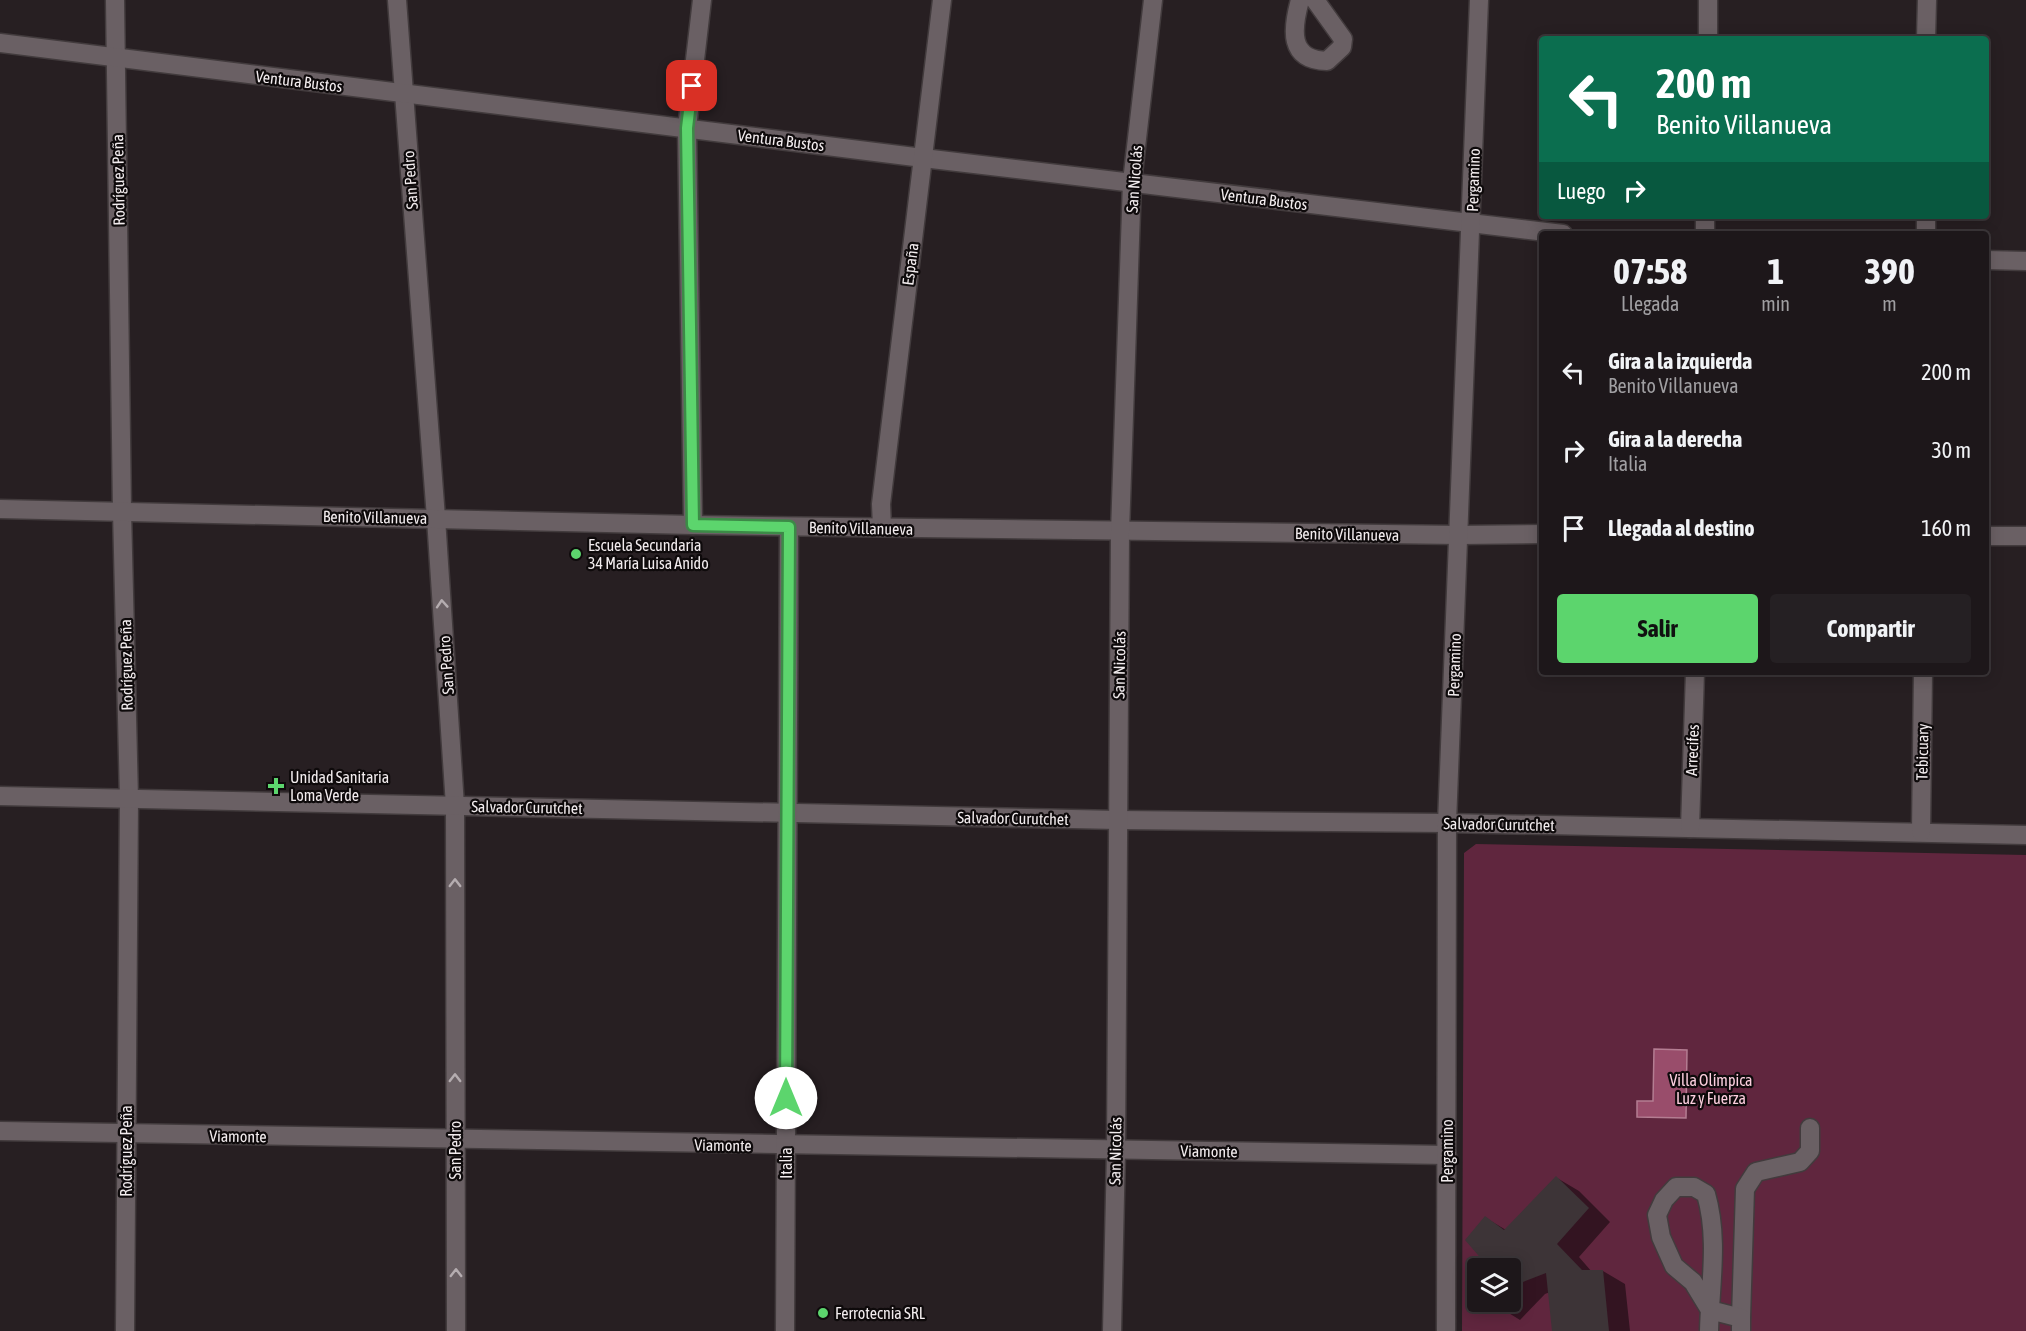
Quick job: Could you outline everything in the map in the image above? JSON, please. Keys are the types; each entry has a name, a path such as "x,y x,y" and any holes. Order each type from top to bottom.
{"street":[{"name":"Rodríguez Peña","path":"115,0 122,512 129,799 125,1331"},
{"name":"San Pedro","path":"397,0 455,806 456,1331"},
{"path":"693,525 687,128 702,0"},
{"name":"España","path":"882,527 882,504 942,0"},
{"name":"San Nicolás","path":"1112,1331 1116,1150 1120,532 1132,182 1154,0"},
{"path":"1300,0 1294,38 1300,50 1308,58 1327,61 1342,47 1343,39 1315,0"},
{"name":"Pergamino","path":"1446,1331 1447,823 1479,0"},
{"path":"1708,0 1708,36"},
{"path":"1926,36 1927,0"},
{"name":"Ventura Bustos","path":"0,43 923,158 1539,231"},
{"path":"1989,260 2026,261"},
{"name":"Benito Villanueva","path":"0,510 789,527 1120,532 1539,534"},
{"name":"Italia","path":"785,1331 789,527"},
{"path":"1989,536 2026,536"},
{"name":"Arrecifes","path":"1690,828 1695,675"},
{"name":"Tebicuary","path":"1921,832 1923,675"},
{"name":"Salvador Curutchet","path":"0,796 1117,820 1447,823 2026,835"},
{"path":"1709,1331 1710,1310 1714,1251 1712,1216 1706,1194 1694,1187 1676,1187 1664,1200 1657,1215 1661,1238 1674,1266 1693,1282 1710,1310 1741,1324 1745,1189 1756,1172 1800,1162 1810,1151 1810,1128"},
{"name":"Viamonte","path":"0,1131 786,1146 1447,1155"}],"green space":[{"name":"Villa Olímpica Luz y Fuerza","path":"1476,844 2026,855 2026,1331 1462,1331 1464,853"}],"shaded area":[{"path":"1654,1049 1687,1050 1686,1118 1637,1117 1637,1101 1653,1101"}],"building":[{"path":"1556,1176 1589,1208 1557,1244 1582,1270 1603,1270 1609,1331 1552,1331 1546,1273 1521,1284 1521,1258 1481,1258 1465,1240 1485,1216 1504,1230"}],"place":[{"name":"Escuela Secundaria 34 María Luisa Anido","path":"576,554"},
{"name":"Unidad Sanitaria Loma Verde","path":"276,786"},
{"name":"Ferrotecnia SRL","path":"823,1313"}],"route":[{"path":"692,86 687,128 693,525 789,527 786,1098"}]}
